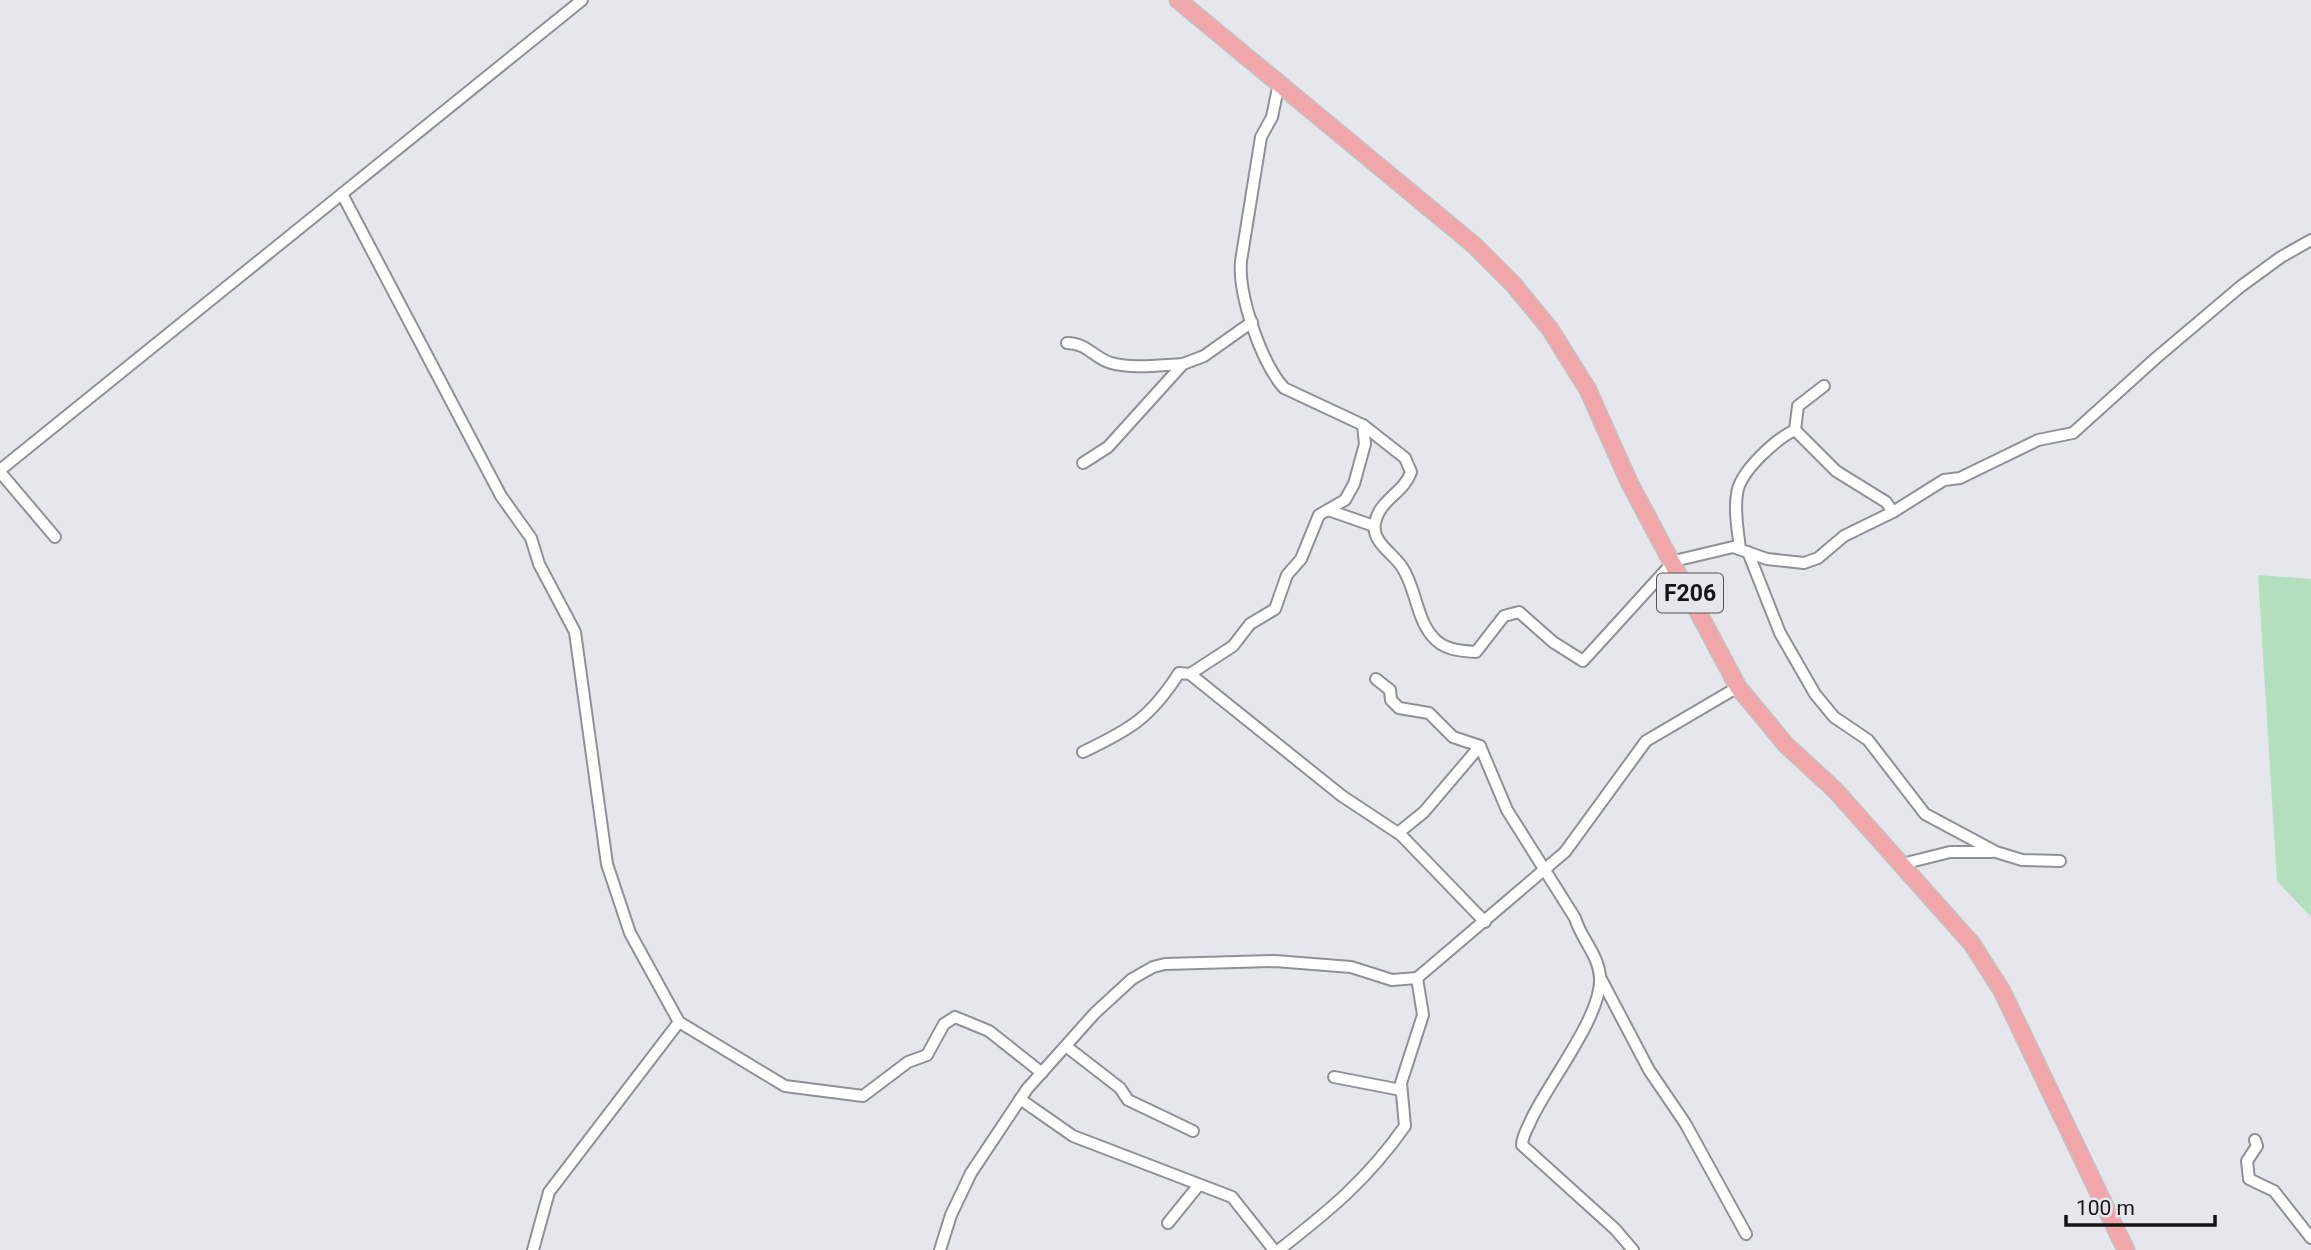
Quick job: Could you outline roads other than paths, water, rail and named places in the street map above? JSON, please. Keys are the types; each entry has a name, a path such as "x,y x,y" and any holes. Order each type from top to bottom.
{"main road":[{"name":"F206","path":"1178,0 1474,245 1513,284 1550,329 1588,390 1629,482 1674,561 1738,687 1786,745 1835,790 1972,944 2002,990 2126,1250"}],"street":[{"path":"55,537 0,471 342,194 474,91 582,0"},
{"path":"1279,83 1272,117 1262,136 1241,261 1242,280 1252,322 1268,366 1284,388 1334,414 1363,425 1405,458 1411,472 1407,485 1379,508 1374,526 1382,545 1402,566 1410,581 1431,635 1457,651 1476,652 1504,615 1519,612 1553,642 1583,661 1674,561 1720,548 1744,551 1767,559 1804,563 1818,558 1844,536 1893,512 1944,480 1960,478 2038,440 2073,433 2240,288 2281,257 2311,240"},
{"path":"342,194 501,496 531,538 539,564 575,632 607,864 630,933 679,1022 785,1086 863,1096 908,1062 927,1055 944,1024 955,1017 989,1031 1042,1073"},
{"path":"1067,342 1078,343 1108,362 1125,365 1183,364 1204,356 1252,322"},
{"path":"1083,463 1108,447 1183,364"},
{"path":"1795,430 1798,406 1824,386"},
{"path":"1190,674 1233,646 1250,624 1275,608 1287,575 1301,559 1319,515 1345,500 1361,470 1365,444 1363,425"},
{"path":"1795,430 1836,471 1886,502 1893,512"},
{"path":"1795,430 1777,438 1761,454 1737,491 1744,551 1780,633 1815,694 1834,717 1868,740 1925,814 1996,852 2022,860 2060,861"},
{"path":"1328,510 1374,526"},
{"path":"1083,752 1147,715 1161,702 1179,673 1190,674 1342,796 1398,833 1485,922"},
{"path":"1376,679 1390,690 1391,700 1399,708 1429,713 1453,737 1480,746 1507,810 1593,952 1600,977 1648,1070 1685,1123 1746,1234"},
{"path":"940,1250 951,1215 971,1173 1020,1099 1096,1013 1132,979 1165,964 1275,961 1351,967 1392,980 1417,978 1544,873 1565,852 1646,741 1669,725 1738,687"},
{"path":"1398,833 1424,812 1480,746"},
{"path":"1902,864 1950,852 1996,852"},
{"path":"1600,977 1595,1006 1535,1111 1522,1145 1615,1229 1633,1250"},
{"path":"1020,1099 1073,1136 1198,1186 1232,1196 1276,1250 1347,1197 1382,1159 1405,1126 1401,1090 1413,1044 1422,1026 1417,978"},
{"path":"533,1250 549,1192 679,1022"},
{"path":"1066,1047 1120,1088 1128,1100 1193,1130"},
{"path":"1334,1077 1401,1090"},
{"path":"2255,1140 2257,1146 2246,1161 2249,1179 2274,1191 2311,1238"},
{"path":"1168,1223 1191,1199 1198,1186"}]}
